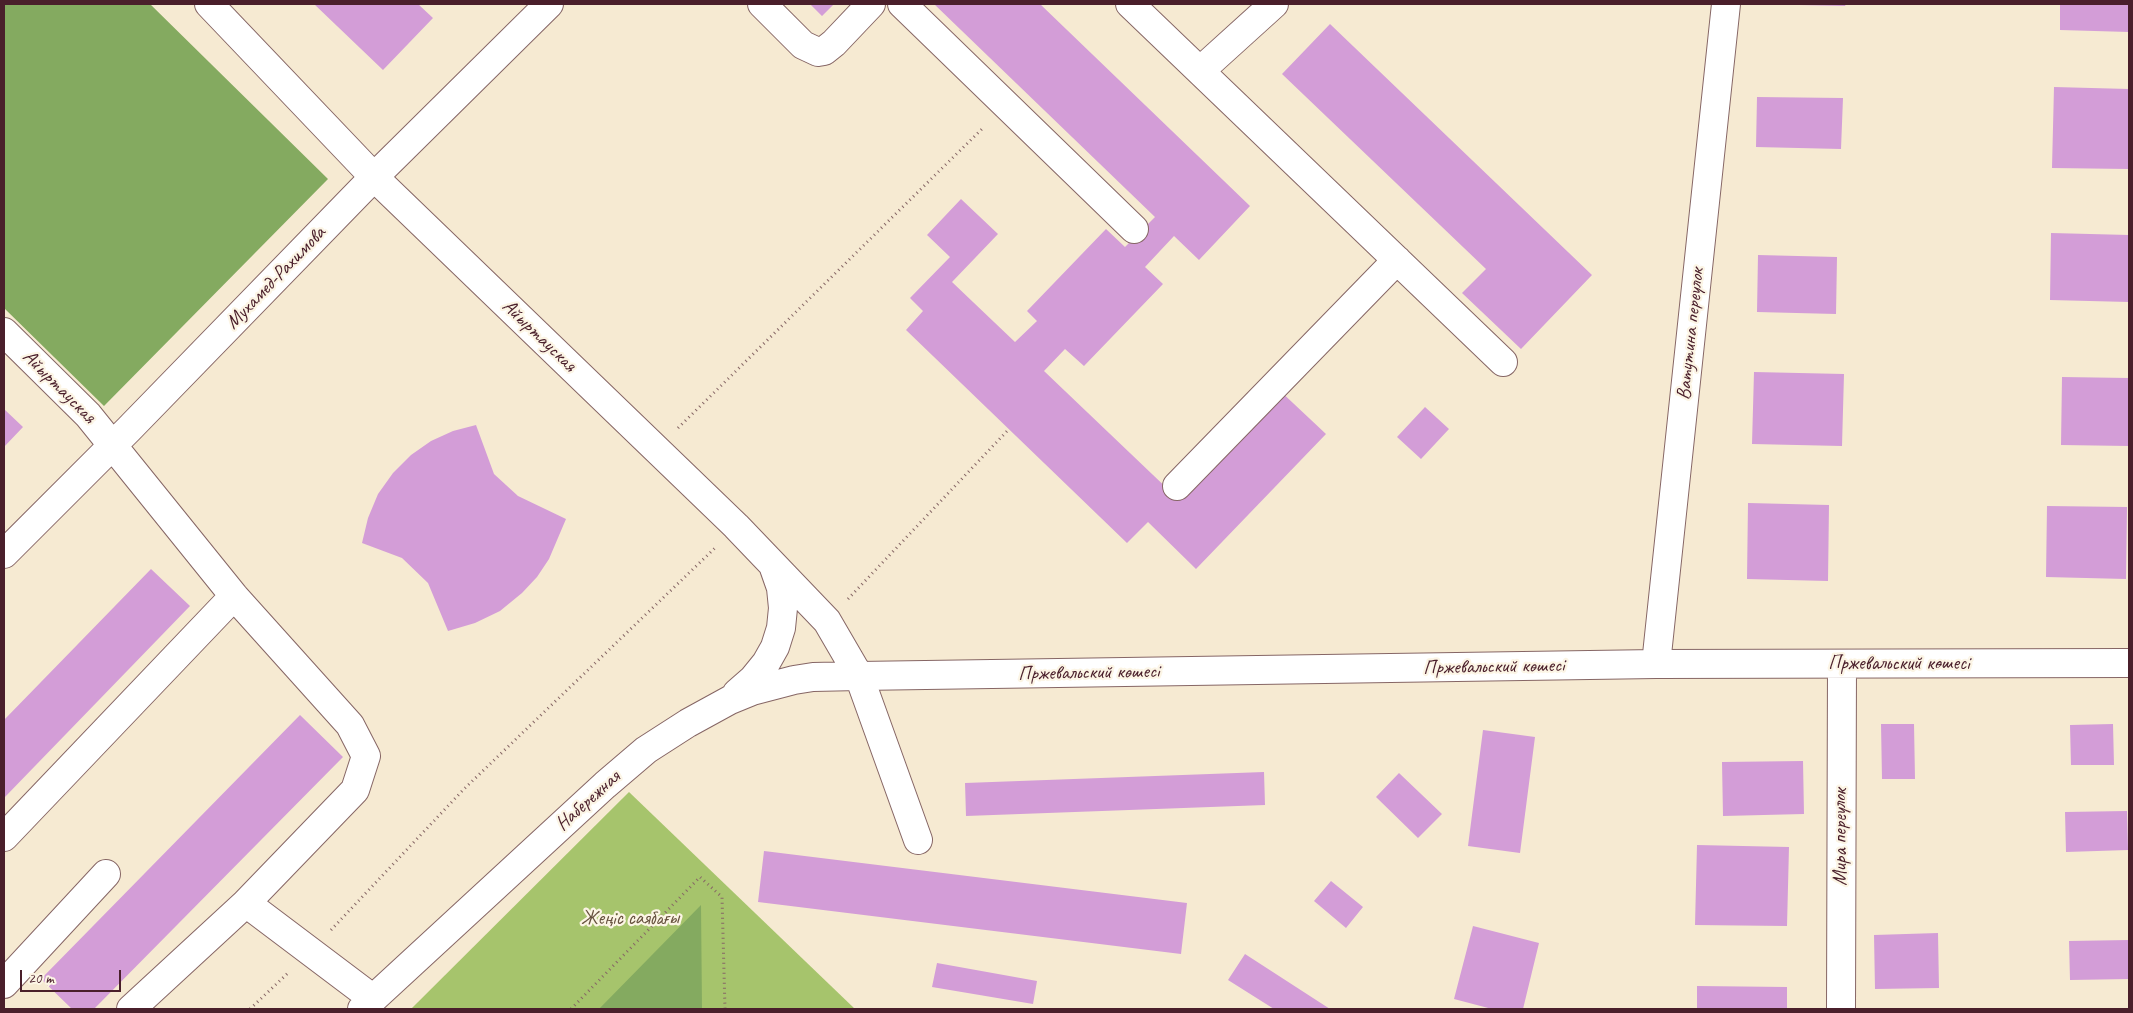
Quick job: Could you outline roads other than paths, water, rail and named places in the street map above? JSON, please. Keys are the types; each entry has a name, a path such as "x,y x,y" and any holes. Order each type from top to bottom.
{"street":[{"name":"Айыртауская","path":"209,4 374,177 736,526 827,621 859,676 918,840"},
{"name":"Мухамед-Рахимова","path":"4,554 374,177 549,4"},
{"path":"762,4 803,45 818,52 824,51 834,43 871,4"},
{"path":"902,4 1134,229"},
{"path":"1130,4 1503,362"},
{"path":"1200,71 1274,4"},
{"name":"Ватутина переулок","path":"1656,664 1726,4"},
{"path":"1177,486 1397,260"},
{"name":"Айыртауская","path":"4,332 88,415 234,596 350,725 366,756 355,790 246,903 132,1009"},
{"path":"730,700 753,679 775,647 783,608 781,588 774,566"},
{"path":"4,836 234,596"},
{"name":"Пржевальский көшесі","path":"859,676 1656,664 2129,663"},
{"name":"Мира переулок","path":"1841,1009 1842,664"},
{"name":"Набережная","path":"367,1004 605,785 646,750 688,723 730,700 752,691 813,677 859,676"},
{"path":"4,984 106,874"},
{"path":"246,903 311,951 367,1004"}],"park label":[{"name":"Жеңіс саябағы","path":"630,919"}]}
